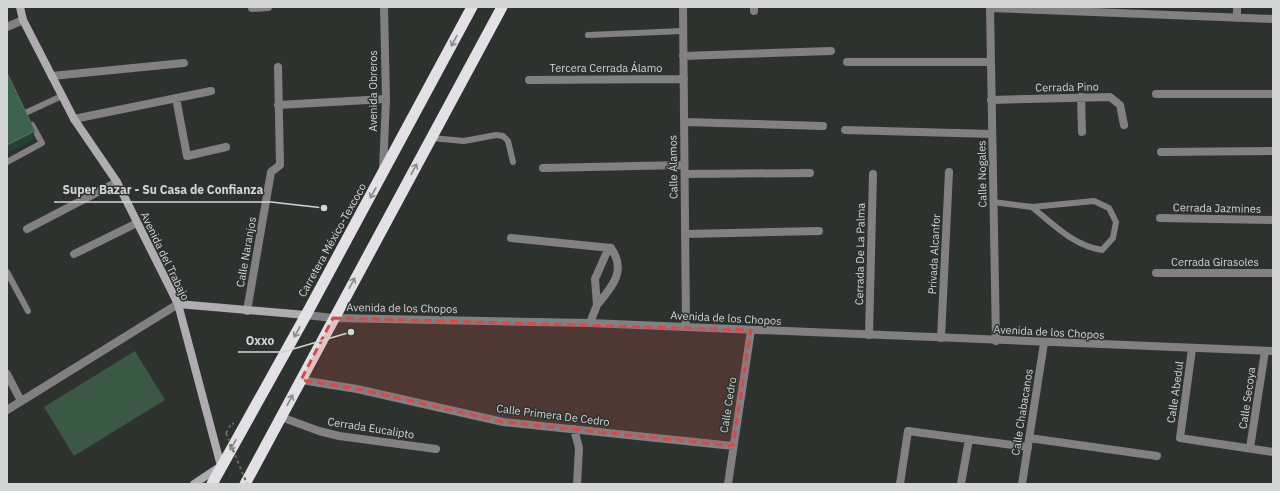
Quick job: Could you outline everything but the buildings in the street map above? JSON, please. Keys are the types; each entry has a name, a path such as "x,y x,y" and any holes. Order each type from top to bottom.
{"highway":[{"name":"Carretera México-Texcoco","path":"212,484 306,315 472,7"},
{"path":"246,484 333,318 502,7"}],"main road":[{"name":"Avenida del Trabajo","path":"20,7 23,20 62,96 74,118 117,182 178,304 221,466"},
{"name":"Avenida de los Chopos","path":"178,304 306,315"},
{"path":"194,484 221,466"}],"street":[{"path":"252,8 268,7"},
{"name":"Avenida Obreros","path":"382,175 386,99 384,7"},
{"name":"Calle Álamos","path":"683,7 686,327"},
{"path":"990,7 1141,10 1237,18 1273,19"},
{"name":"Calle Nogales","path":"990,7 996,340"},
{"path":"1237,7 1237,18"},
{"path":"7,27 23,20"},
{"path":"683,56 831,51"},
{"path":"52,76 184,62"},
{"path":"847,62 991,62"},
{"name":"Calle Naranjos","path":"247,310 271,172 280,165 278,67"},
{"name":"Tercera Cerrada Álamo","path":"529,80 684,79"},
{"path":"74,118 211,91"},
{"path":"1156,94 1273,94"},
{"path":"1081,97 1082,132"},
{"name":"Cerrada Pino","path":"992,100 1081,97 1110,98 1120,104 1124,126"},
{"path":"176,98 187,156 226,147"},
{"path":"278,105 386,99"},
{"path":"684,122 823,126"},
{"path":"845,130 992,134"},
{"path":"1161,152 1273,151"},
{"path":"543,168 684,165"},
{"name":"Privada Alcanfor","path":"941,338 949,172"},
{"path":"685,174 810,173"},
{"name":"Cerrada De La Palma","path":"869,335 873,174"},
{"path":"27,229 117,182"},
{"name":"Cerrada Jazmines","path":"1160,218 1273,220"},
{"path":"74,254 137,223"},
{"path":"685,234 819,232"},
{"path":"511,238 611,248 617,256 618,266 615,281 597,305 590,323"},
{"path":"597,305 594,279 606,254 611,248"},
{"name":"Cerrada Girasoles","path":"1156,273 1273,273"},
{"path":"7,410 178,304"},
{"name":"Avenida de los Chopos","path":"306,315 333,318 590,323 1044,343 1269,351"},
{"name":"Calle Cedro","path":"728,484 751,330"},
{"name":"Calle Chabacanos","path":"1022,484 1044,343"},
{"name":"Calle Abedul","path":"1192,349 1180,438 1250,448"},
{"name":"Calle Secoya","path":"1250,448 1269,351"},
{"path":"7,374 21,401"},
{"name":"Calle Primera De Cedro","path":"301,380 357,389 503,422 733,446"},
{"name":"Cerrada Eucalipto","path":"281,417 319,431 339,436 436,449"},
{"path":"574,429 579,448 577,484"},
{"path":"900,484 908,431 1028,447"},
{"path":"1029,438 1158,456"},
{"path":"961,484 969,439"},
{"path":"1250,448 1273,452"}],"lane":[{"path":"588,35 683,31"},
{"path":"25,113 62,96"},
{"path":"7,162 42,143 22,106"},
{"path":"431,138 464,141 496,134 503,136 508,141 513,162"},
{"path":"993,202 1032,208 1094,201 1109,208 1116,222 1113,238 1102,250 1087,248 1064,234 1032,208"},
{"path":"7,272 28,311"}],"path":[{"path":"232,423 226,433 246,484"}],"highlighted area":[{"path":"333,318 751,330 733,446 503,422 357,389 301,380"}],"green space":[{"path":"135,351 165,400 74,456 44,407"}],"place":[{"name":"Super Bazar - Su Casa de Confianza","path":"324,208"},
{"name":"Oxxo","path":"351,332"}]}
